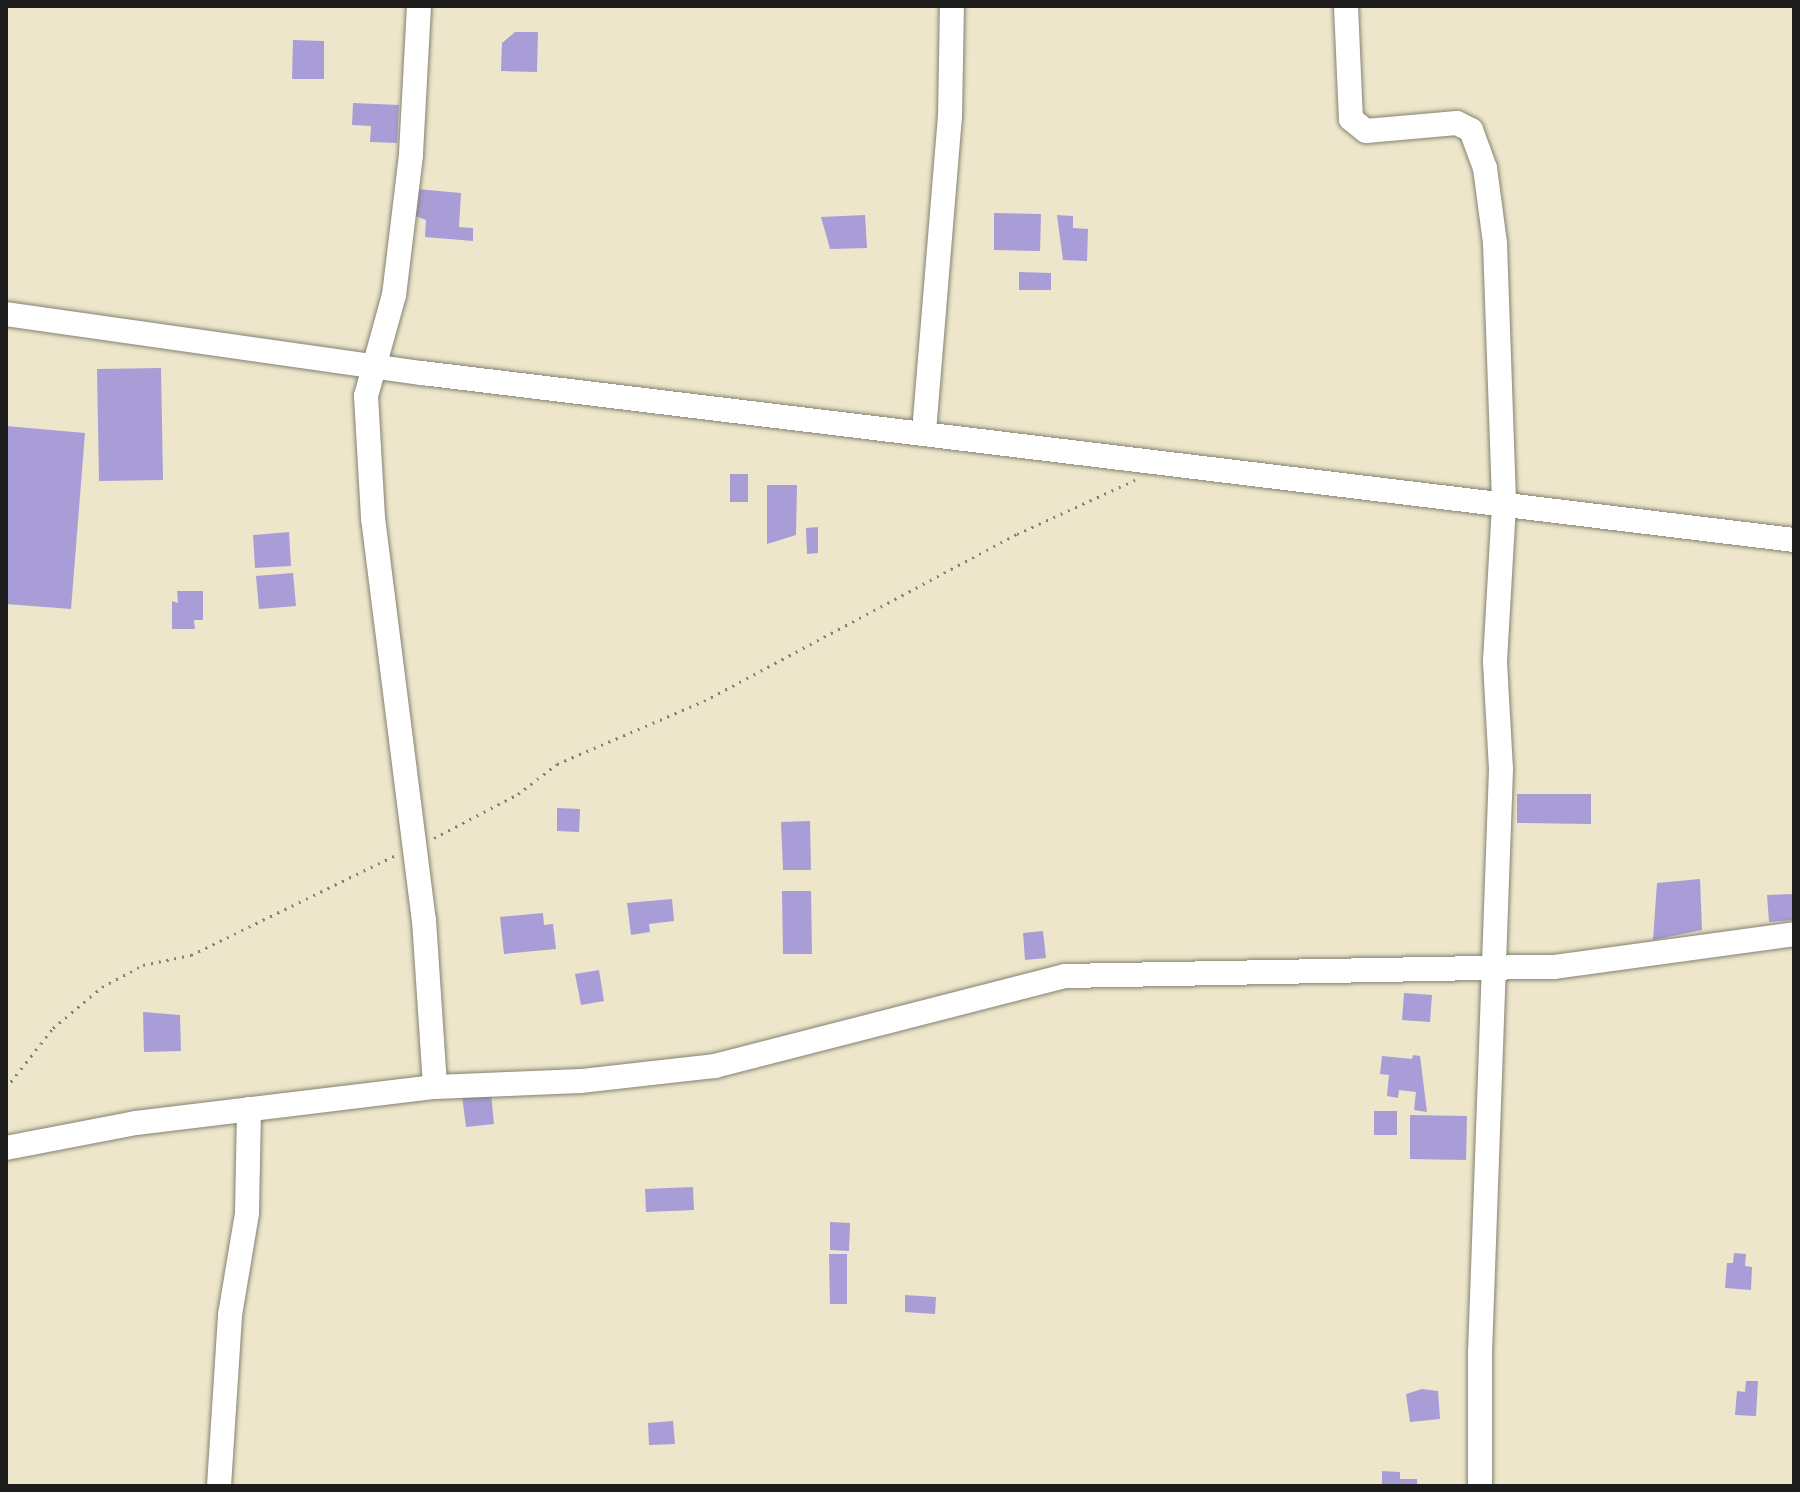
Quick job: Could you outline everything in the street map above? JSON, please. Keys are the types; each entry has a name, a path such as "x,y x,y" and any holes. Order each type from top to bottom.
{"street":[{"path":"419,6 403,230 388,328 373,364 366,396 373,518 414,847 435,1087"},
{"path":"924,432 950,117 952,6"},
{"path":"1346,6 1348,109 1355,125 1374,131 1457,123 1471,130 1479,142 1495,243 1501,334 1504,505 1495,662 1501,769 1480,1352 1480,1486"},
{"path":"6,314 373,364 1794,540"},
{"path":"6,1148 136,1123 435,1087 581,1081 715,1066 1065,976 1554,967 1794,934"},
{"path":"219,1486 230,1315 247,1213 249,1109"}],"path":[{"path":"6,1088 53,1028 102,987 143,965 191,955 414,847 518,794 557,764 704,701 1017,534 1149,475"}],"building":[{"path":"515,32 538,32 537,72 501,71 502,43"},
{"path":"293,40 324,41 324,79 292,79"},
{"path":"353,103 399,105 397,143 370,142 371,126 352,125"},
{"path":"417,189 461,193 459,227 473,228 473,241 425,237 426,220 415,216"},
{"path":"994,213 1041,214 1040,251 994,250"},
{"path":"865,215 867,248 830,249 821,217"},
{"path":"1057,215 1073,216 1073,228 1088,229 1087,261 1063,260"},
{"path":"1019,272 1051,273 1051,290 1019,290"},
{"path":"161,368 163,480 99,481 97,369"},
{"path":"6,426 85,433 71,609 6,604"},
{"path":"730,474 748,474 748,502 730,502"},
{"path":"767,485 797,485 796,535 767,544"},
{"path":"818,527 818,553 807,554 806,528"},
{"path":"289,532 291,566 255,568 253,535"},
{"path":"293,573 296,606 259,609 256,576"},
{"path":"177,591 203,591 203,620 194,620 195,629 172,629 172,601 178,603"},
{"path":"1517,794 1591,794 1591,824 1517,823"},
{"path":"557,808 580,809 579,832 557,831"},
{"path":"810,821 811,870 783,870 781,822"},
{"path":"1700,879 1702,930 1653,940 1657,883"},
{"path":"782,891 811,891 812,954 783,954"},
{"path":"1794,894 1794,920 1769,922 1767,895"},
{"path":"672,899 674,921 649,924 650,932 631,935 627,903"},
{"path":"543,913 544,925 553,924 556,949 504,954 500,917"},
{"path":"1043,931 1046,958 1025,960 1023,933"},
{"path":"599,970 604,1001 581,1005 575,974"},
{"path":"1404,993 1432,995 1430,1022 1402,1020"},
{"path":"143,1012 180,1015 181,1051 144,1052"},
{"path":"1413,1055 1420,1056 1427,1112 1414,1110 1416,1092 1399,1090 1398,1098 1387,1096 1389,1075 1380,1074 1382,1056 1412,1059"},
{"path":"491,1093 494,1124 466,1127 462,1096"},
{"path":"1374,1111 1397,1111 1397,1135 1374,1135"},
{"path":"1410,1115 1467,1116 1466,1160 1410,1159"},
{"path":"693,1187 694,1210 646,1212 645,1189"},
{"path":"830,1222 850,1223 849,1251 830,1250"},
{"path":"1734,1253 1746,1254 1745,1266 1752,1267 1751,1290 1725,1288 1727,1263 1733,1263"},
{"path":"829,1254 847,1254 847,1304 830,1304"},
{"path":"905,1295 936,1297 935,1314 905,1312"},
{"path":"1746,1381 1758,1381 1756,1416 1735,1415 1737,1391 1745,1392"},
{"path":"1422,1389 1438,1391 1440,1419 1410,1422 1406,1394"},
{"path":"673,1421 675,1444 649,1445 648,1423"},
{"path":"1382,1471 1400,1472 1400,1479 1417,1479 1417,1486 1382,1486"}]}
